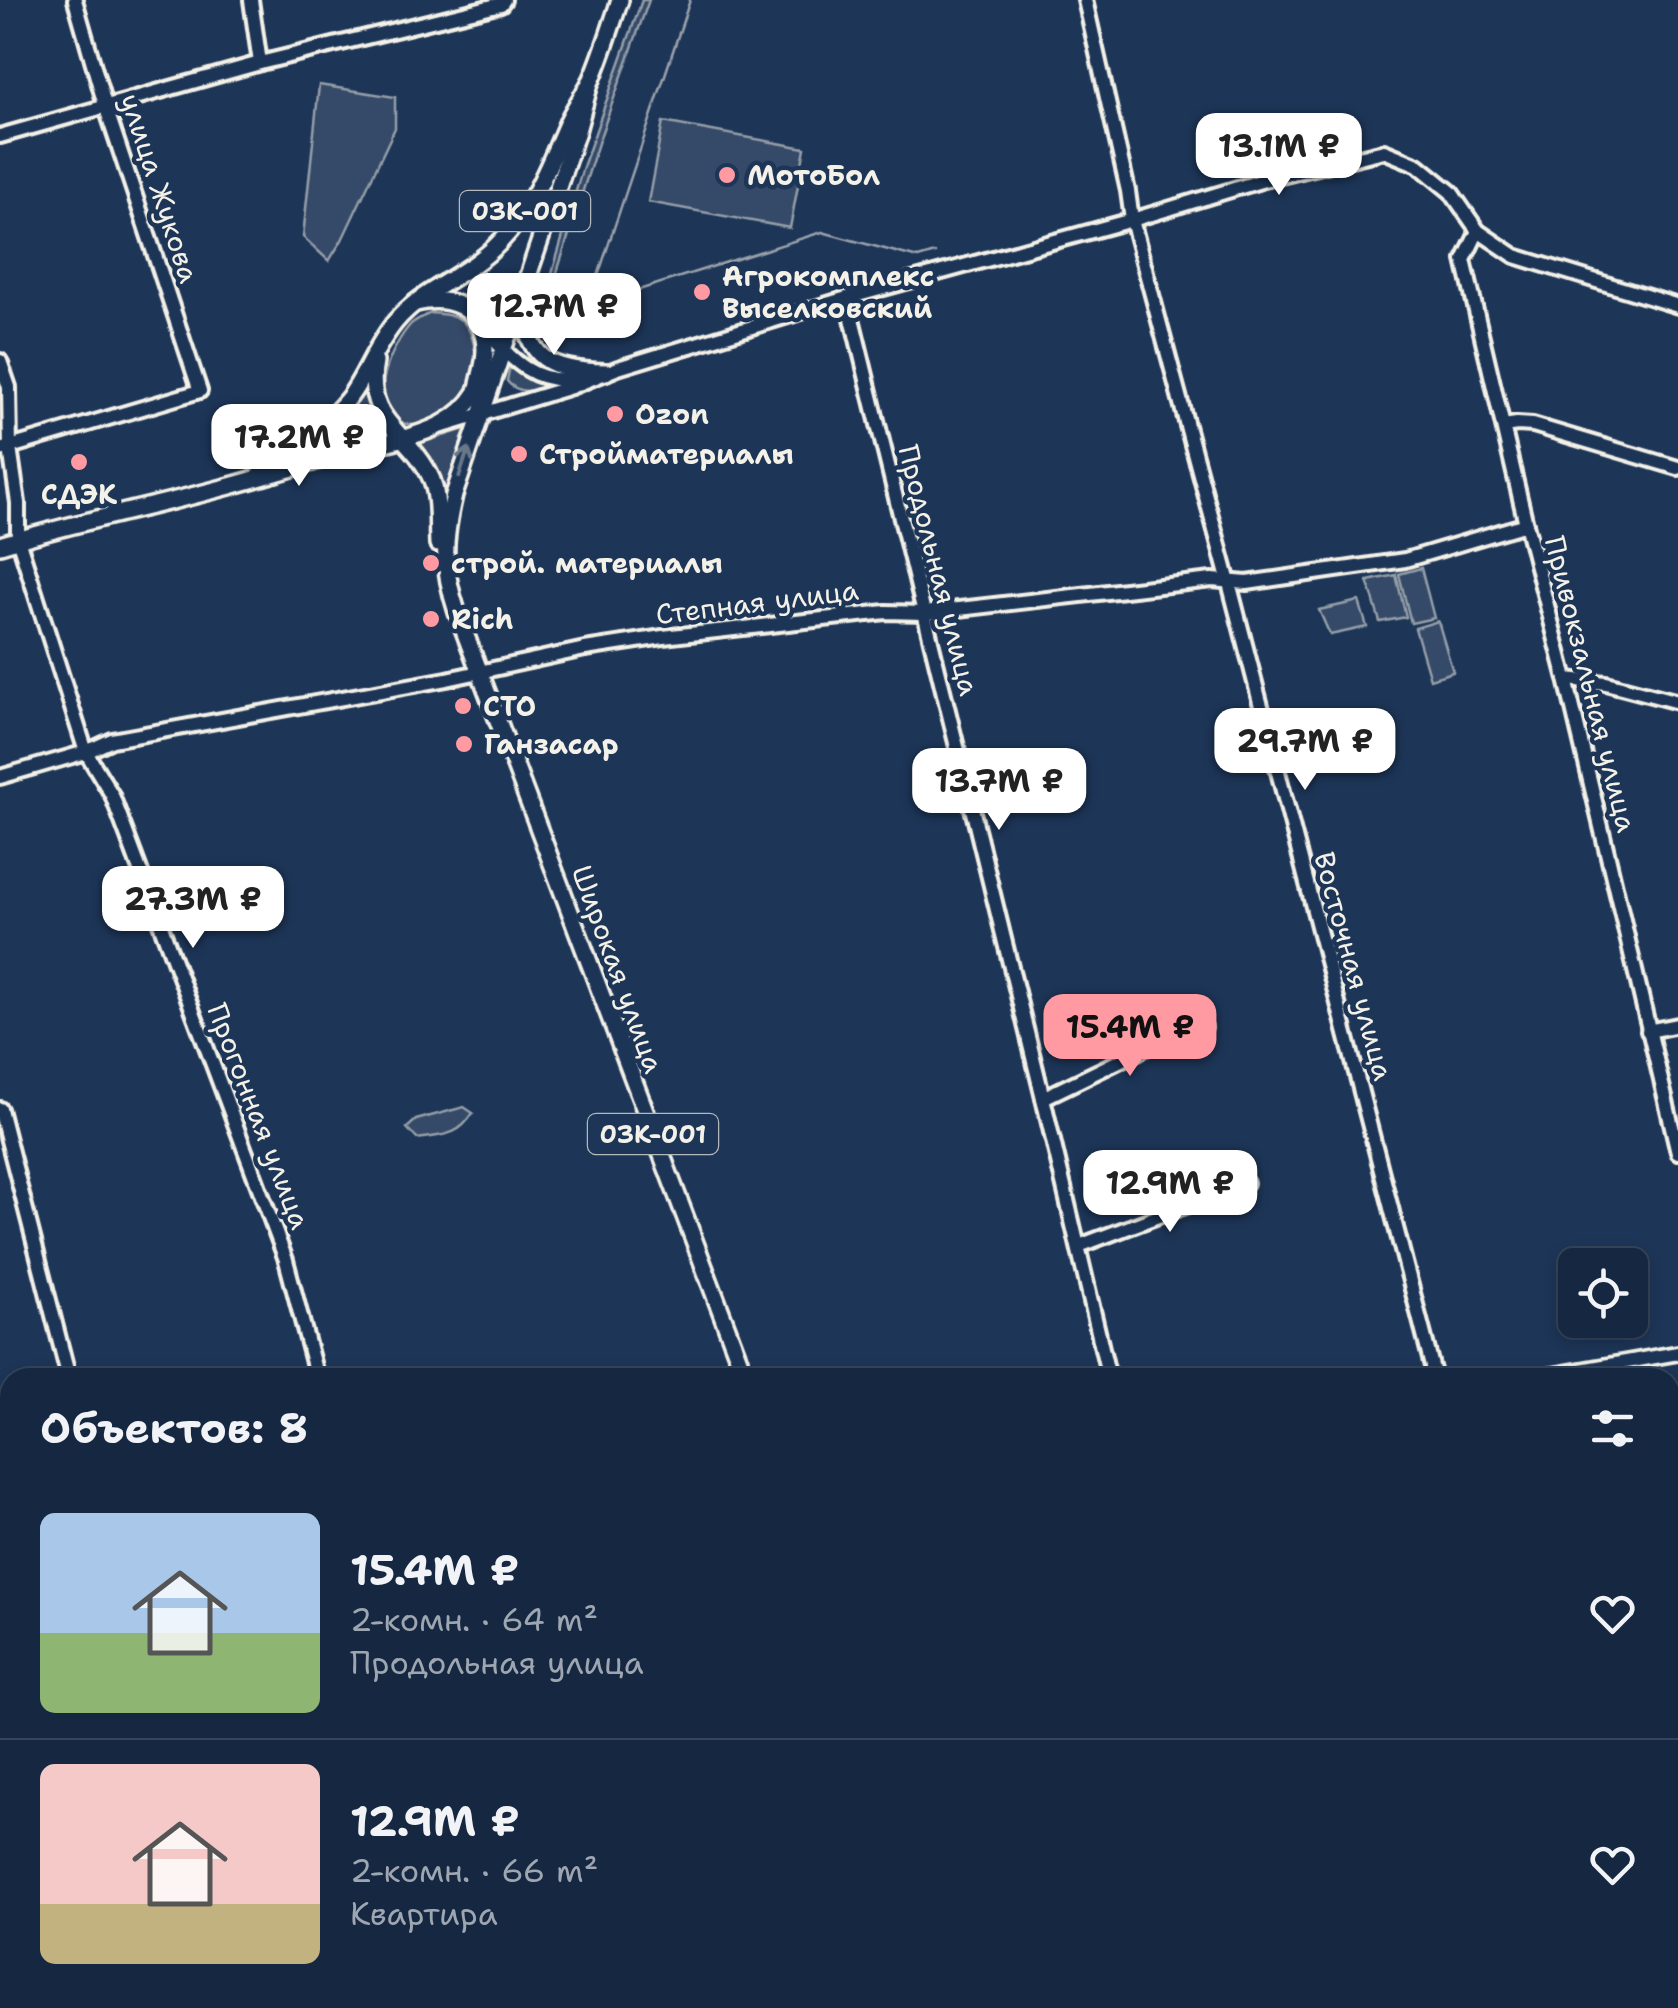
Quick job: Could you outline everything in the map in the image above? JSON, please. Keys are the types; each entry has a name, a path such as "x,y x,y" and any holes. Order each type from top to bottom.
{"main road":[{"name":"03К-001","path":"446,577 445,544 450,513 620,0"},
{"name":"03К-001","path":"230,486 270,466 322,425 350,397 392,326 416,303 497,246 521,218 590,83"},
{"name":"03К-001","path":"524,287 527,331 540,354 566,370 606,372"},
{"path":"416,303 434,298 469,311 484,333 488,392"},
{"name":"03К-001","path":"377,352 372,380 374,395 383,418 402,437 432,481 438,556 446,577"},
{"path":"0,544 422,432 462,410 476,392 484,362"},
{"path":"355,449 398,450 422,463"},
{"name":"Широкая улица","path":"446,577 742,1368"}],"street":[{"name":"улица Жукова","path":"5,449 200,391 105,106 75,0"},
{"path":"250,0 260,64"},
{"path":"0,136 260,64 501,4 504,0"},
{"name":"Восточная улица","path":"1085,0 1132,220 1432,1368"},
{"path":"469,311 529,371 540,378 573,380 847,298 1384,150 1418,165 1450,192 1478,231 1515,256 1678,306"},
{"name":"Привокзальная улица","path":"1478,231 1464,260 1678,1152"},
{"name":"Продольная улица","path":"847,298 1107,1368"},
{"name":"Прогонная улица","path":"0,361 9,386 5,449 18,503 18,539 86,752 112,795 286,1260 314,1368"},
{"path":"422,432 572,387 606,372"},
{"path":"1504,426 1533,424 1678,468"},
{"name":"Степная улица","path":"0,777 86,752 112,740 447,680 585,649 886,612 924,612 1212,580 1247,583 1405,560 1526,524"},
{"path":"1566,678 1606,683 1678,702"},
{"path":"1648,1031 1678,1024"},
{"path":"1043,1098 1158,1042 1204,1027"},
{"path":"0,1109 65,1368"},
{"path":"1078,1246 1246,1184"},
{"path":"1592,1368 1678,1353"}],"shaded area":[{"path":"642,0 649,0 547,304 542,308 583,167"},
{"path":"319,85 395,97 395,128 329,261 303,237"},
{"name":"МотоБол","path":"663,122 805,148 790,228 648,202"},
{"path":"431,313 454,317 466,326 475,351 475,379 468,395 451,412 429,423 407,424 388,411 383,400 385,372 404,333 413,322"},
{"path":"511,360 533,379 554,386 516,389 507,381"},
{"path":"363,392 375,423 387,437 268,471 335,423"},
{"path":"465,429 445,494 439,474 412,446"},
{"path":"1421,568 1434,618 1411,623 1399,574"},
{"path":"1396,575 1406,617 1380,622 1368,581"},
{"path":"1359,601 1367,627 1330,635 1319,610"},
{"path":"1438,621 1453,672 1430,679 1415,628"},
{"path":"464,1107 473,1113 462,1127 449,1134 417,1139 407,1128 416,1120"}],"waterway":[{"path":"690,0 588,306 822,232 918,258 935,253"}],"place":[{"name":"МотоБол","path":"727,175"},
{"name":"Агрокомплекс Выселковский","path":"702,292"},
{"name":"Ozon","path":"615,414"},
{"name":"Стройматериалы","path":"519,454"},
{"name":"СДЭК","path":"79,462"},
{"name":"строй. материалы","path":"431,563"},
{"name":"Rich","path":"431,619"},
{"name":"СТО","path":"463,706"},
{"name":"Ганзасар","path":"464,744"}]}
